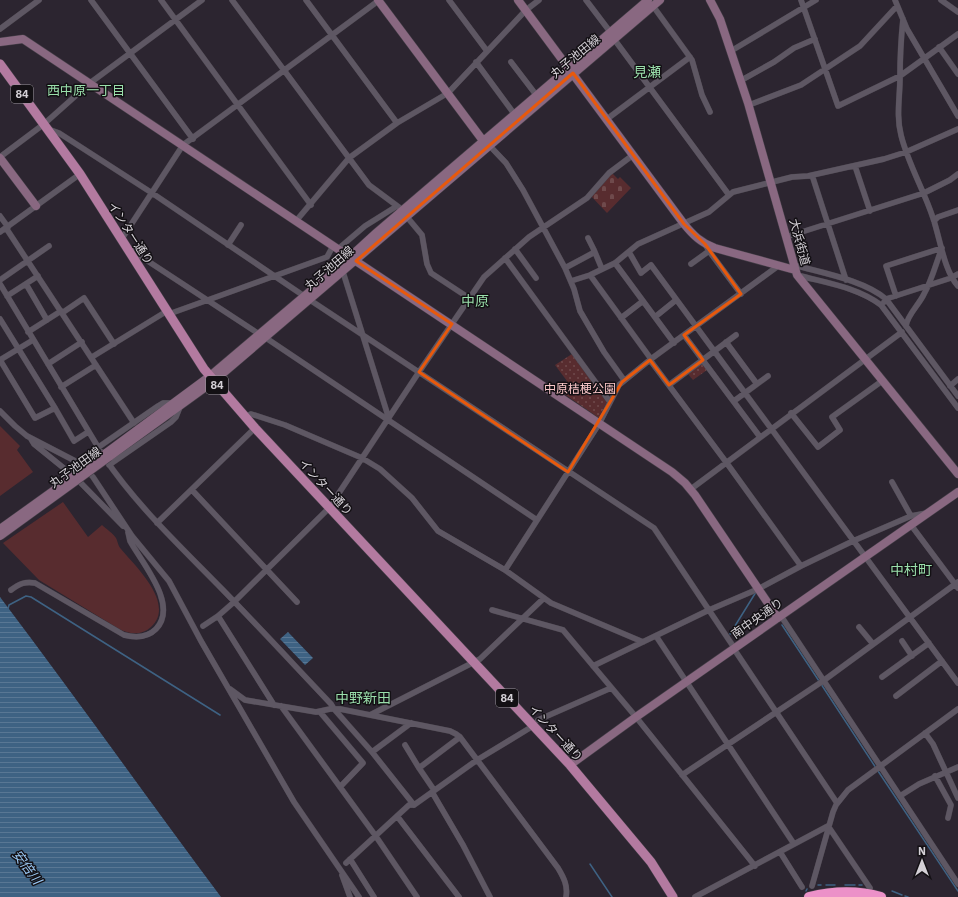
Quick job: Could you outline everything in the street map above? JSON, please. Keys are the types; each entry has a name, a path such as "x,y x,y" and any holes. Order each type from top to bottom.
{"highway":[{"path":"809,897 825,893 839,892 871,894 881,897"}],"main road":[{"name":"インター通り","path":"0,64 80,174 168,313 212,379 254,428 329,508 474,662 535,723 651,862 673,897"}],"street":[{"path":"0,29 39,0"},
{"path":"91,0 193,139"},
{"path":"161,0 311,205"},
{"path":"36,206 0,158 46,127 90,83 202,0"},
{"path":"232,0 369,185 402,211 422,235 425,258 431,273 469,298"},
{"path":"306,0 397,123"},
{"path":"449,0 487,51"},
{"path":"518,0 684,224 694,236 707,247 741,294"},
{"path":"296,221 311,205 348,158 397,123 448,93 526,10 540,0"},
{"path":"586,0 729,195"},
{"name":"丸子池田線","path":"307,298 343,272 376,233 402,211 487,143 651,3 660,0"},
{"name":"大浜街道","path":"711,0 720,19 748,105 795,270 956,472"},
{"path":"802,0 838,106 900,76 958,34"},
{"path":"731,51 816,0"},
{"path":"941,0 958,12"},
{"path":"537,520 123,243 152,193 183,145 380,1 448,93 487,143 506,163 544,226 565,268 571,281 580,312 604,352 624,380"},
{"path":"651,3 690,56 702,95 710,112"},
{"path":"748,105 801,85 860,46 896,3 924,58 958,116"},
{"path":"903,19 899,57 900,76 898,110 900,130 906,152 924,193 934,221 951,278 958,286"},
{"path":"0,42 23,38 672,472 691,489 758,589 779,617 878,768 900,796 911,818 958,884"},
{"path":"740,81 774,62 794,48 815,39"},
{"path":"939,48 958,74"},
{"path":"607,119 690,56"},
{"path":"476,62 515,114"},
{"path":"512,62 537,96"},
{"name":"丸子池田線","path":"487,143 515,114 571,71"},
{"path":"46,127 59,133 152,193 362,335 654,528 837,803"},
{"path":"571,281 590,275 615,262 638,244 709,212 733,192 792,177 812,175 884,159 906,152 958,129"},
{"path":"203,626 218,616 234,602 329,508 484,277 529,237 587,198 609,173 633,155"},
{"path":"855,166 870,211"},
{"path":"0,232 80,174"},
{"path":"786,237 924,193 950,180 958,174"},
{"path":"812,175 846,280"},
{"path":"934,221 938,217 958,210"},
{"path":"92,358 168,313 208,301 327,257 335,247 365,226 402,211"},
{"path":"0,216 27,261 134,422"},
{"path":"228,245 241,225"},
{"path":"588,238 602,268"},
{"path":"0,280 49,246"},
{"path":"691,264 707,247"},
{"path":"707,247 778,266 846,280 872,288 886,299 958,396"},
{"path":"906,326 908,319 919,304 928,285 942,248"},
{"path":"896,296 886,266 942,248"},
{"path":"515,249 536,278"},
{"path":"565,268 592,253 594,250"},
{"path":"629,252 642,273 651,265 958,683"},
{"path":"504,258 610,402"},
{"name":"丸子池田線","path":"0,536 212,379 353,259"},
{"path":"615,262 674,343"},
{"path":"505,570 599,424 619,385 650,360 778,266"},
{"path":"795,270 860,292 872,298 881,305 958,408"},
{"path":"343,272 389,420"},
{"path":"881,305 886,299 951,278 958,274"},
{"path":"590,275 650,360 801,566"},
{"path":"7,296 38,276"},
{"path":"0,284 88,432 120,481 157,523 331,704 372,752 414,805"},
{"path":"26,284 47,320"},
{"path":"28,332 84,298 114,344"},
{"path":"654,317 676,300"},
{"path":"621,318 643,301"},
{"path":"0,319 74,441 88,432"},
{"path":"691,489 902,332"},
{"path":"684,335 760,437"},
{"path":"669,385 736,335"},
{"path":"33,340 0,360 35,418 55,408"},
{"path":"48,364 82,342"},
{"path":"726,342 757,384"},
{"path":"61,387 96,365"},
{"path":"734,401 768,376"},
{"path":"950,386 958,379"},
{"path":"792,413 818,447 840,430 832,418 882,381"},
{"path":"77,462 158,406 163,404 176,406 176,417 171,422 109,465"},
{"name":"丸子池田線","path":"0,529 176,406"},
{"path":"0,411 29,437 77,462 93,477 128,530 169,581 294,802 359,897"},
{"path":"245,417 251,414 285,425 362,458 380,470 412,498 438,531 505,570 551,603 642,642"},
{"path":"157,523 254,428"},
{"path":"11,590 20,584 27,582 35,583 124,635 138,637 152,633 161,622 164,614 162,598 130,541 128,530 116,520 76,478 34,444 29,437"},
{"path":"892,482 911,516"},
{"path":"192,490 297,602"},
{"name":"南中央通り","path":"570,765 636,717 958,492"},
{"path":"593,666 709,610 758,589 801,566 854,541 911,516 928,513"},
{"path":"682,775 821,682 909,617 957,585 911,525"},
{"path":"370,715 480,658 544,598"},
{"path":"492,610 563,630 636,717 755,866"},
{"path":"218,616 274,705"},
{"path":"859,627 873,644"},
{"path":"656,636 794,844"},
{"path":"902,641 912,656"},
{"path":"882,677 929,643"},
{"path":"896,696 942,661"},
{"path":"952,675 958,670"},
{"path":"229,688 246,700 320,712 330,708 340,709 450,731 456,734 460,737 562,875 568,889 566,897"},
{"path":"374,897 348,861 409,805 414,805 477,760 535,723 611,688"},
{"path":"281,706 375,835 417,897"},
{"path":"812,886 828,826 837,803 848,790 958,709"},
{"path":"320,712 363,763 340,787"},
{"path":"372,752 411,724"},
{"path":"925,733 933,744 958,798"},
{"path":"419,768 460,737"},
{"path":"405,745 433,791 490,897"},
{"path":"900,796 918,784 958,767"},
{"path":"935,776 951,805 948,818"},
{"path":"397,816 459,897"},
{"path":"695,897 828,826"},
{"path":"828,826 870,888"},
{"path":"780,852 802,887"},
{"path":"340,869 350,897"}],"highlighted area":[{"path":"573,73 684,224 705,244 741,294 684,335 703,360 669,385 650,360 622,382 568,472 419,372 452,324 356,261"}],"green space":[{"path":"612,173 618,179 620,177 631,188 607,213 591,196"},
{"name":"中原桔梗公園","path":"572,354 607,402 599,418 557,389 567,381 555,365"},
{"path":"703,363 707,370 693,380 688,374"},
{"path":"0,426 20,446 17,450 33,472 0,496"},
{"path":"63,502 88,537 102,525 113,534 120,548 151,586 159,608 158,618 147,630 135,633 119,629 39,580 3,543"}],"water":[{"name":"安倍川","path":"0,597 56,672 221,897 0,897"},
{"path":"288,632 313,658 305,665 280,639"}],"waterway":[{"path":"730,634 756,592"},
{"path":"8,609 9,605 26,596 31,597 220,715"},
{"path":"782,625 819,681"},
{"path":"821,684 876,768"},
{"path":"878,771 958,891"},
{"path":"590,864 612,897"},
{"path":"826,885 835,885"},
{"path":"845,885 855,885"},
{"path":"892,891 902,895"}],"district":[{"name":"見瀬","path":"647,72"},
{"name":"西中原一丁目","path":"86,90"},
{"name":"中原","path":"475,301"},
{"name":"中村町","path":"911,570"},
{"name":"中野新田","path":"363,698"}]}
